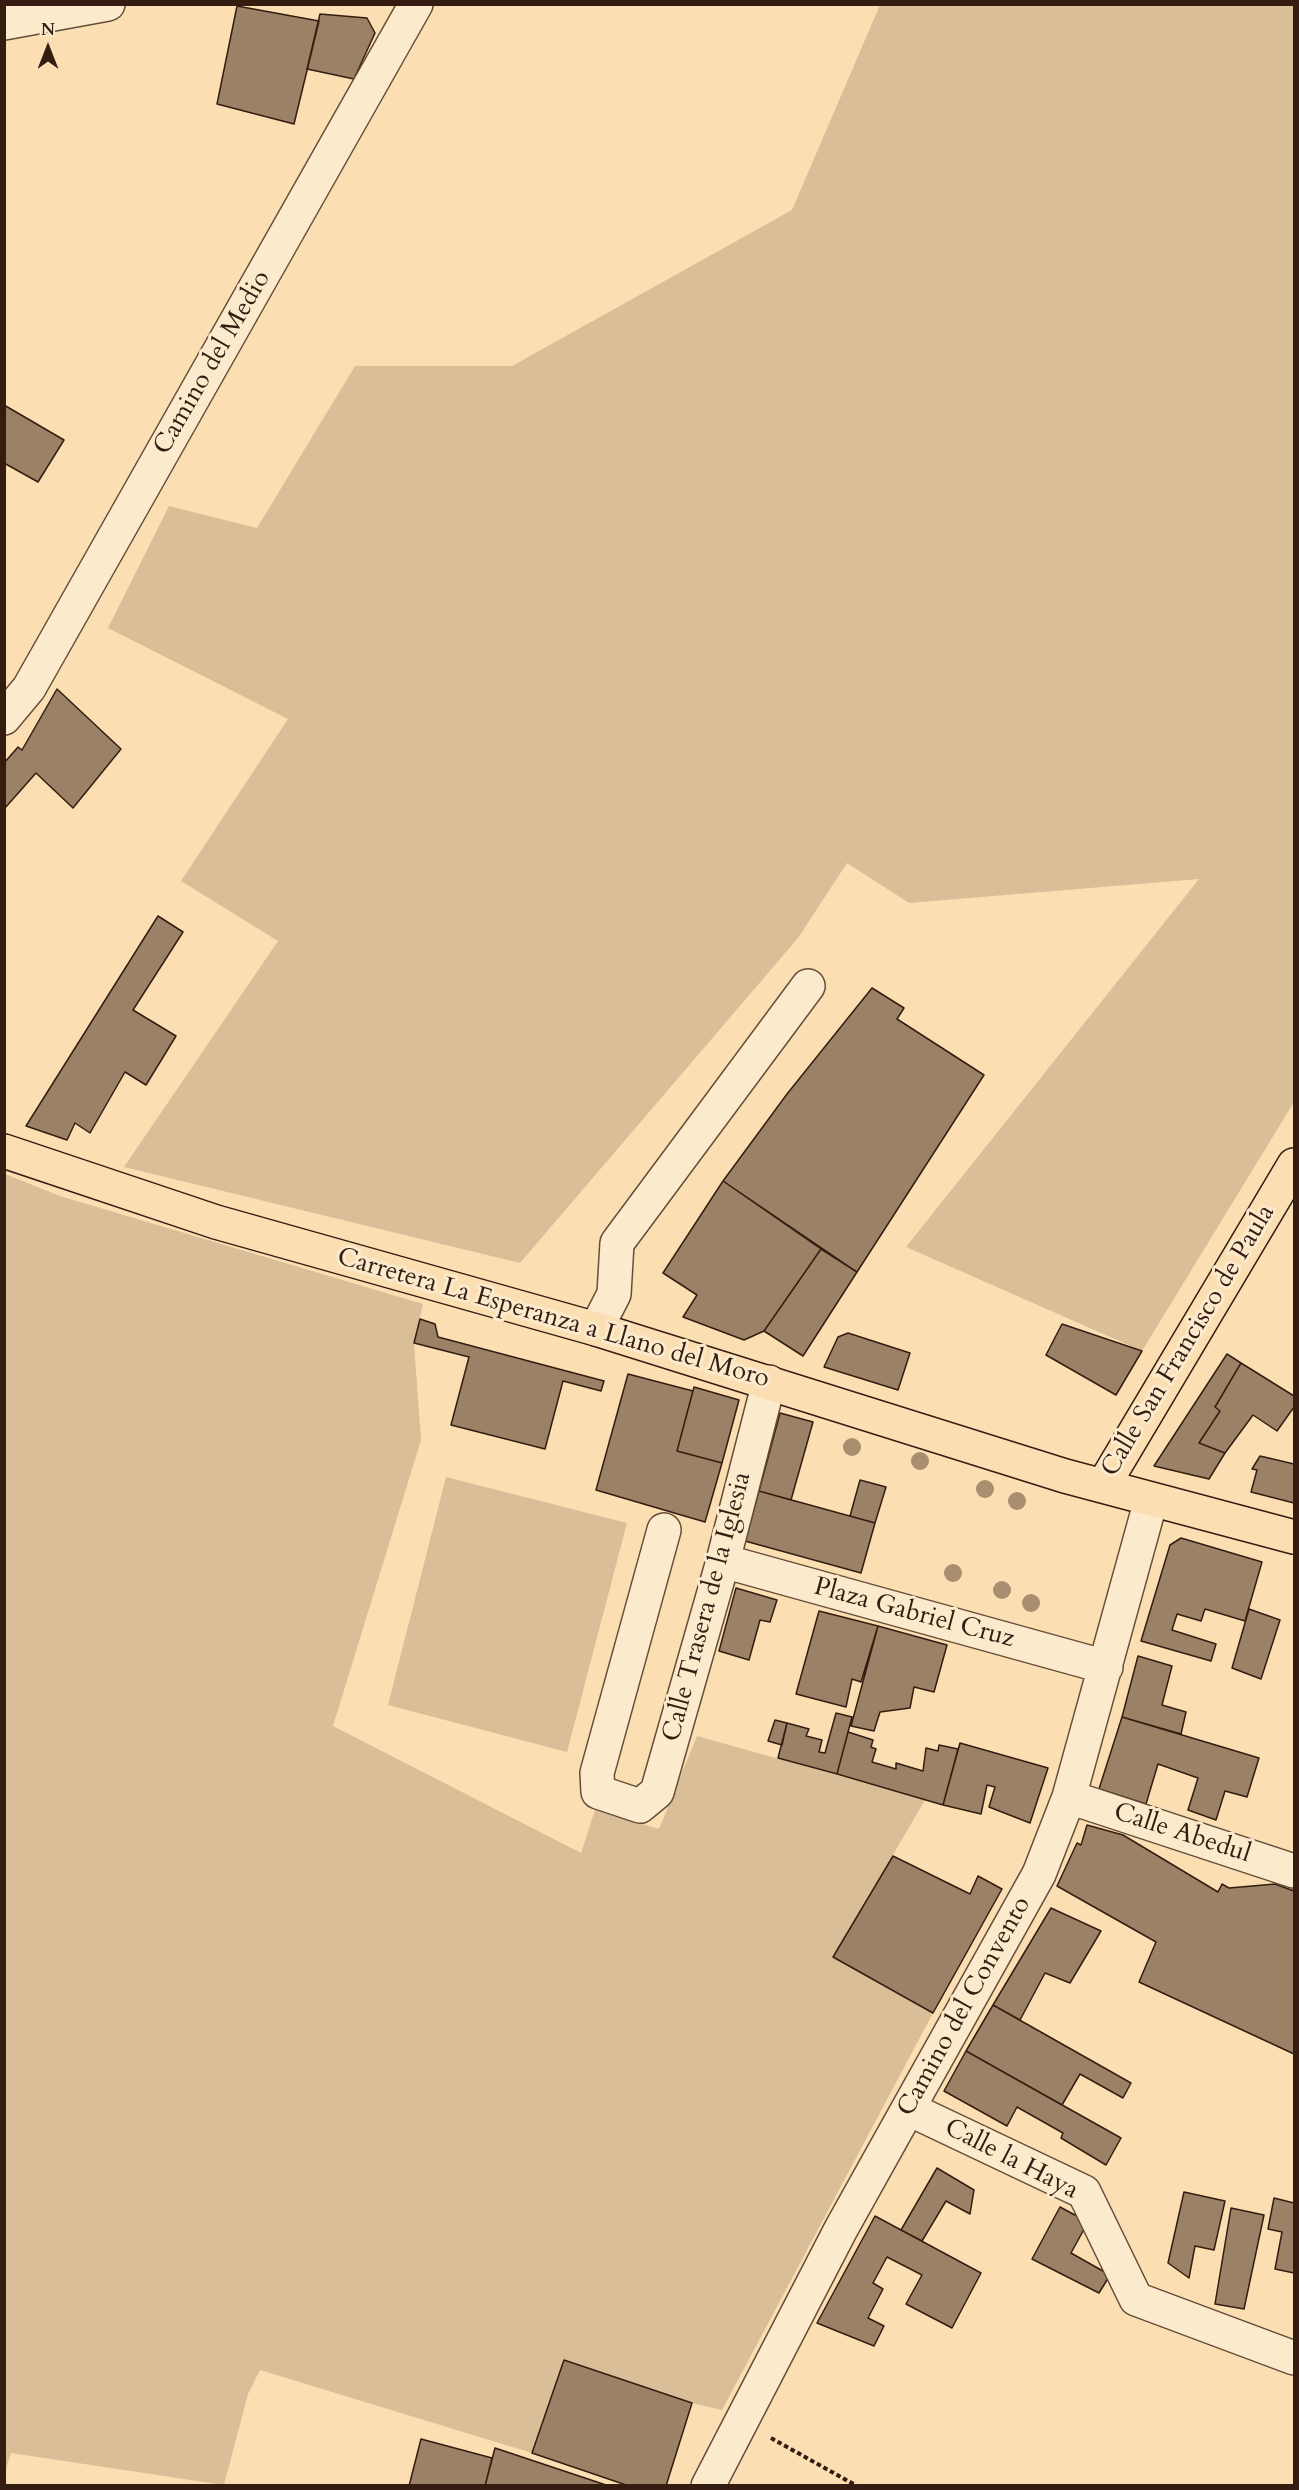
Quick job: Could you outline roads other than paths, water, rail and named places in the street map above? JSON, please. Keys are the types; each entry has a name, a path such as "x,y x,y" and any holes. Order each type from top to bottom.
{"main road":[{"name":"Carretera La Esperanza a Llano del Moro","path":"4,1151 216,1222 596,1329 1019,1463 1294,1537"},
{"name":"Calle San Francisco de Paula","path":"1103,1486 1294,1165"}],"street":[{"path":"4,23 108,4"},
{"name":"Camino del Medio","path":"4,718 29,688 416,4"},
{"path":"596,1329 614,1294 617,1243 808,986"},
{"name":"Calle Trasera de la Iglesia","path":"664,1530 597,1773 598,1792 640,1806 657,1792 723,1561 769,1382"},
{"name":"Camino del Convento","path":"708,2486 841,2229 1039,1874 1069,1797 1151,1500"},
{"name":"Plaza Gabriel Cruz","path":"723,1561 1106,1667"},
{"name":"Calle Abedul","path":"1069,1797 1294,1871"},
{"name":"Calle la Haya","path":"909,2109 1084,2192 1136,2299 1294,2358"}]}
